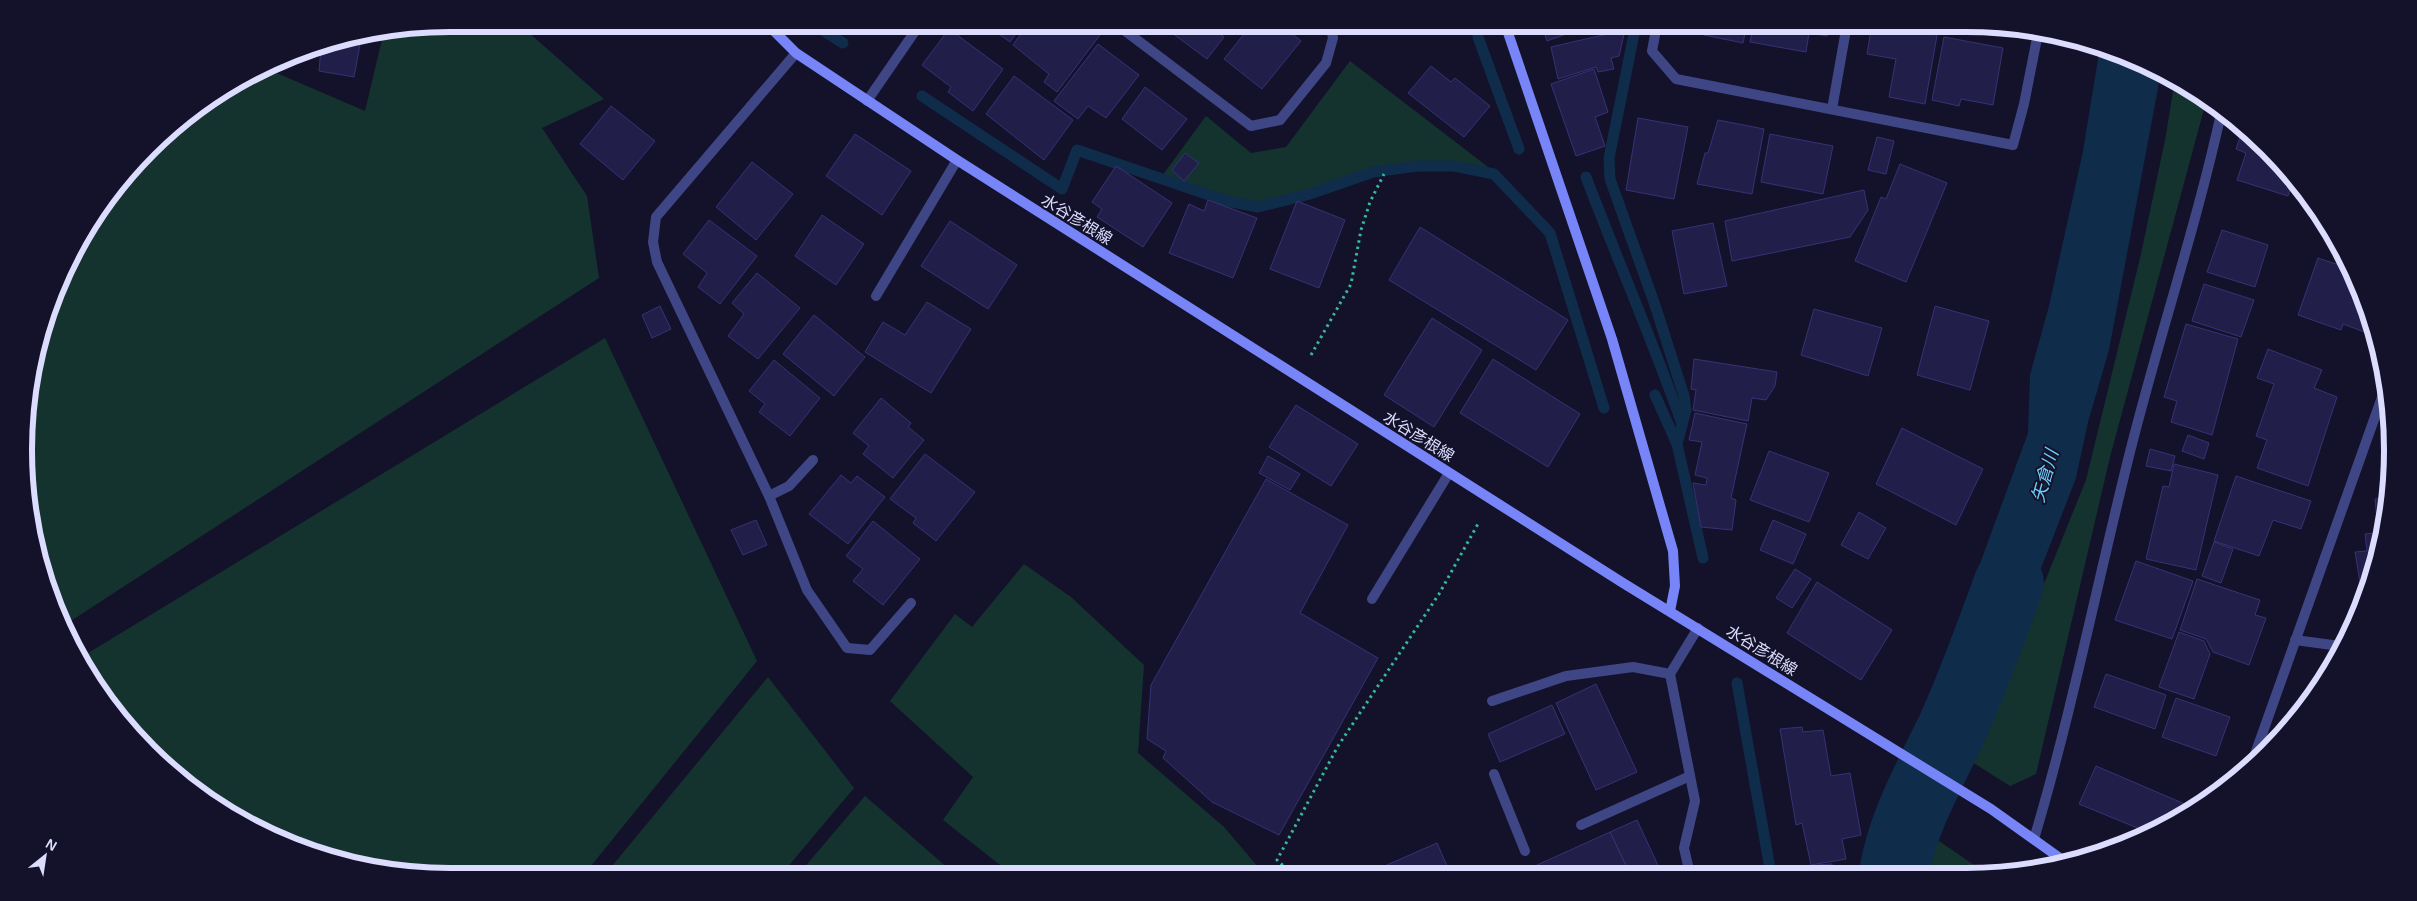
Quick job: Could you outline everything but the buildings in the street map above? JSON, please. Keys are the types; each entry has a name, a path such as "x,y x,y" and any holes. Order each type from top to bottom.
{"main road":[{"name":"水谷彦根線","path":"775,32 796,53 957,160 1449,473 1991,809 2059,858"},
{"path":"1508,32 1612,340 1672,551 1675,586 1670,611"}],"street":[{"path":"867,101 914,32"},
{"path":"1127,32 1251,126 1280,120 1326,62 1332,38 1331,32"},
{"path":"1656,32 1652,51 1676,79 2013,145 2024,104 2037,39"},
{"path":"1832,109 1846,32"},
{"path":"796,53 670,198 656,217 653,242 657,262 769,496 807,590 847,648 870,650 911,603"},
{"path":"2034,839 2080,666 2127,462 2210,162 2220,118"},
{"path":"876,296 957,160"},
{"path":"2256,752 2381,399"},
{"path":"769,496 790,486 813,460"},
{"path":"1372,599 1449,473"},
{"path":"1689,868 1684,848 1695,801 1670,674 1698,628"},
{"path":"2295,640 2335,645"},
{"path":"1492,701 1566,676 1633,667 1670,674"},
{"path":"1494,774 1526,851"},
{"path":"1581,825 1690,776"}],"path":[{"path":"1299,377 1351,284 1361,230 1370,202 1384,174"},
{"path":"1286,868 1277,860 1338,746 1440,594 1478,525"}],"green space":[{"path":"528,32 604,99 542,128 587,196 599,278 70,622 47,559 36,505 33,478 33,423 41,369 55,316 64,291 89,241 103,218 136,175 175,136 218,103 274,72 365,111 382,39 423,33"},
{"path":"1350,61 1492,170 1451,162 1415,162 1372,170 1260,204 1228,197 1162,176 1206,116 1251,153 1286,147"},
{"path":"2174,88 2199,103 2204,107 2204,109 2110,457 2036,774 2010,786 1972,762 2086,480 2141,254 2165,140"},
{"path":"605,338 757,661 589,868 423,868 369,860 316,846 266,825 218,798 175,765 136,726 103,683 86,654"},
{"path":"1024,564 1071,597 1144,665 1138,753 1224,827 1259,868 1004,868 943,820 973,777 890,701 955,614 972,627"},
{"path":"768,677 854,788 787,868 610,868"},
{"path":"865,796 948,868 804,868"},
{"path":"1894,810 1978,868 1966,868 1887,868"}],"water":[{"path":"2099,54 2126,64 2159,80 2109,350 2088,422 2076,478 1983,718 1963,610 2028,433 2030,375 2049,306 2083,151"}],"waterway":[{"path":"826,32 843,43"},
{"path":"1634,32 1609,158 1610,179 1655,305 1684,396 1686,410 1677,444 1703,558"},
{"path":"1478,37 1519,149"},
{"path":"922,96 1062,189 1077,150 1227,201 1258,207 1310,194 1373,172 1417,166 1454,166 1494,174 1550,233 1604,408"},
{"path":"1586,177 1682,424"},
{"path":"1655,395 1677,444"},
{"name":"矢倉川","path":"1895,868 1911,815 1955,722 2009,583"},
{"path":"1737,683 1770,868"}]}
